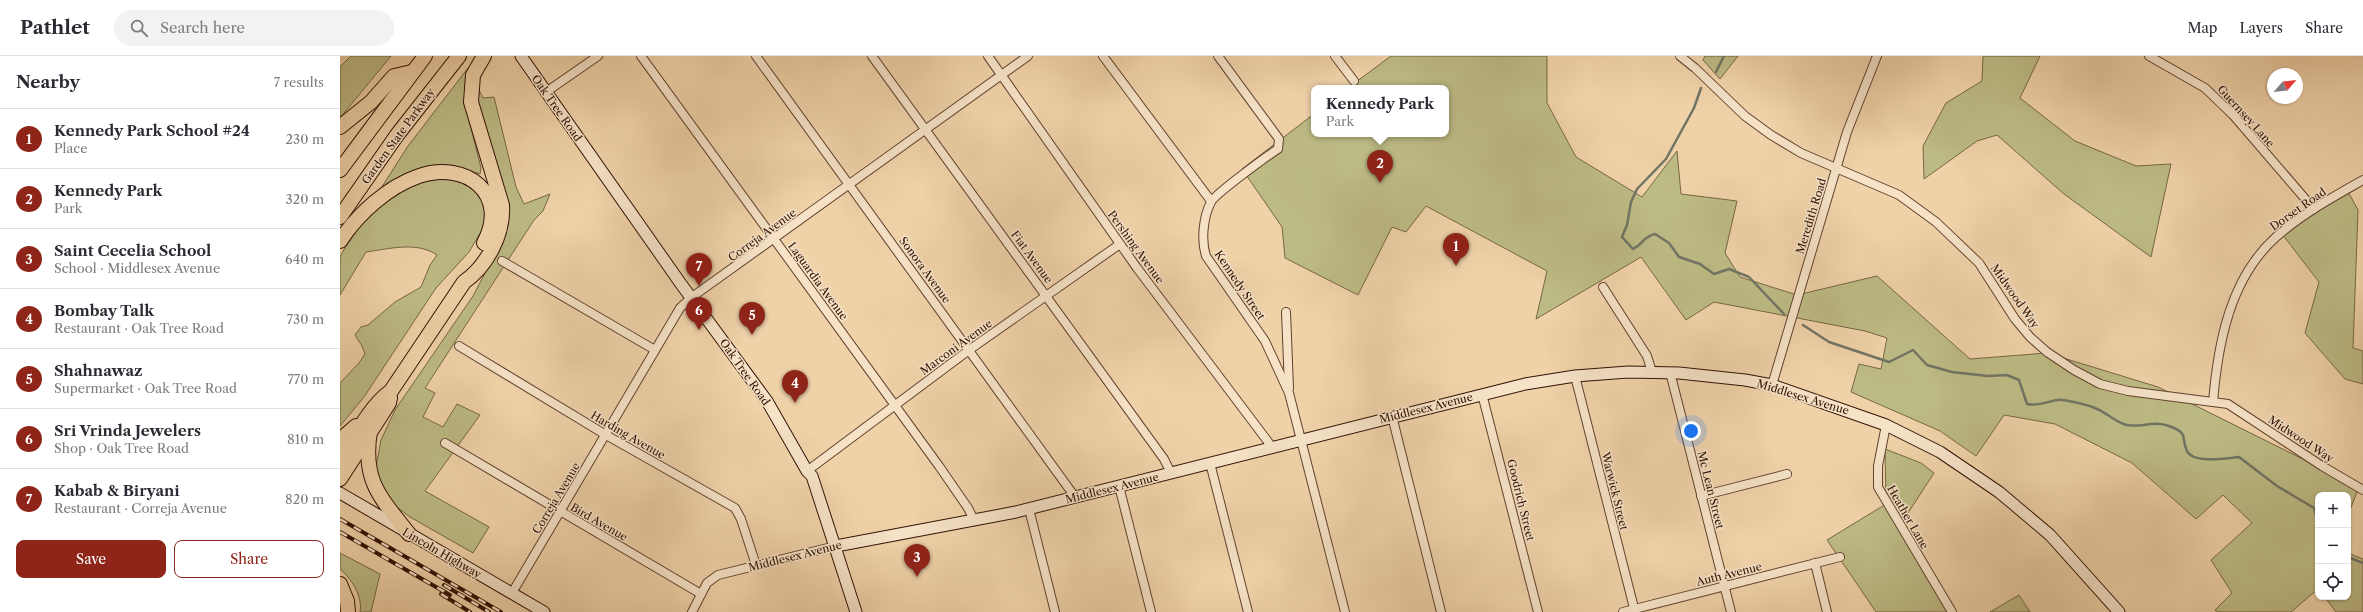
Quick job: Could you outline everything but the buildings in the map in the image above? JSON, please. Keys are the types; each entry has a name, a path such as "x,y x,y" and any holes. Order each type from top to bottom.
{"highway":[{"path":"340,170 425,56"},
{"name":"Garden State Parkway","path":"340,217 397,135 459,56"},
{"path":"340,460 382,397 391,391 464,282 473,276 491,250 502,219 500,199 471,102 473,75 484,56"},
{"path":"340,127 371,102 394,76 412,72"},
{"path":"340,241 368,208 400,185 431,173 461,174 476,182 484,190 489,199 492,216 489,232 466,272 464,282"},
{"path":"340,479 389,403 391,391"},
{"path":"340,440 371,412"},
{"path":"370,431 367,455 373,483 384,502 409,534"},
{"path":"340,584 347,601 348,612"}],"street":[{"name":"Oak Tree Road","path":"521,56 692,298 767,401 807,471 812,476 836,546 856,612"},
{"path":"546,92 598,56"},
{"name":"Laguardia Avenue","path":"642,56 895,405 968,508 974,520"},
{"name":"Sonora Avenue","path":"756,56 1075,497"},
{"name":"Fiat Avenue","path":"872,56 1164,458 1171,473"},
{"name":"Pershing Avenue","path":"988,56 1120,244 1272,447"},
{"name":"Correja Avenue","path":"512,594 680,308 1028,56"},
{"path":"1104,56 1211,201 1278,149 1280,145 1279,139 1218,56"},
{"path":"1335,56 1354,82"},
{"name":"Midwood Way","path":"1680,56 1695,68 1745,116 1771,135 1802,152 1837,166 1899,195 1936,222 1979,263 2015,319 2030,337 2046,352 2074,370 2100,384 2128,391 2228,404 2322,466 2363,490"},
{"name":"Meredith Road","path":"1772,385 1827,205 1837,166 1866,81 1877,56"},
{"name":"Guernsey Lane","path":"2149,56 2205,88 2233,115 2314,209"},
{"name":"Dorset Road","path":"2214,402 2220,340 2241,284 2260,256 2275,238 2314,209 2363,180"},
{"name":"Kennedy Street","path":"1211,201 1204,228 1206,256 1265,341 1289,393 1345,612"},
{"name":"Marconi Avenue","path":"807,471 969,350 1120,244"},
{"path":"502,261 655,350"},
{"path":"1603,287 1647,356 1652,372"},
{"name":"Kennedy Street","path":"1286,312 1289,393"},
{"name":"Harding Avenue","path":"459,346 606,436 735,508 741,519 756,565"},
{"name":"Middlesex Avenue","path":"692,612 701,594 714,577 756,565 877,536 974,520 1029,508 1482,394 1575,376 1670,372 1745,380 1772,385 1886,425 1940,452 1999,492 2050,535 2120,612"},
{"name":"Mc Lean Street","path":"1670,372 1731,612"},
{"name":"Warwick Street","path":"1575,376 1634,611"},
{"name":"Goodrich Street","path":"1482,394 1538,612"},
{"path":"1392,416 1441,612"},
{"name":"Heather Lane","path":"1886,425 1878,466 1878,487 1952,612"},
{"name":"Bird Avenue","path":"446,443 701,594"},
{"path":"1210,463 1248,612"},
{"path":"1701,496 1787,474"},
{"path":"1119,486 1152,612"},
{"name":"Lincoln Highway","path":"340,493 544,612"},
{"path":"1029,508 1055,612"},
{"name":"Auth Avenue","path":"1623,612 1634,611 1724,586 1840,557"},
{"path":"1815,563 1827,612"}],"shaded area":[{"path":"351,56 391,56 340,118 340,67"},
{"path":"1391,56 1547,56 1547,103 1576,157 1642,197 1677,151 1681,194 1737,201 1725,253 1740,277 1797,295 1877,276 1970,359 2047,353 2158,387 2359,487 2351,507 2351,492 2315,492 2315,592 2291,612 2218,612 2215,610 2232,593 2211,560 2252,523 2223,495 2196,519 2132,463 2055,424 2004,415 1976,456 1940,431 1851,392 1859,364 1881,369 1887,338 1865,331 1714,302 1686,320 1641,257 1536,319 1547,271 1426,206 1406,232 1392,227 1358,295 1285,258 1282,227 1242,169 1311,116 1311,137 1449,137 1449,85 1352,85"},
{"path":"1705,56 1738,56 1720,79 1703,60"},
{"path":"1983,56 2040,56 2020,98 2075,141 2136,166 2171,164 2151,257 2064,194 1997,135 1977,141 1924,179 1923,146 1946,103 1982,81"},
{"path":"468,68 466,108 481,168 480,174 461,168 378,193 408,146"},
{"path":"477,86 483,98 494,97 516,187 524,204 550,194 543,211 534,220 425,388 435,393 423,417 443,427 457,404 480,415 425,491 489,527 473,553 410,517 386,499 376,467 381,440 395,410 473,296 502,241 479,109"},
{"path":"441,177 468,184 481,198 485,210 485,225 469,252 436,288 364,397 340,426 340,383 359,363 365,354 355,335 361,327 368,325 395,302 421,287 430,265 437,255 421,248 412,247 366,252 340,295 340,258 357,230 377,209 401,192"},
{"path":"2345,186 2358,210 2353,348 2363,351 2363,384 2345,379 2305,333 2319,282 2279,230"},
{"path":"1885,449 1921,463 1934,473 1899,527 1950,612 1876,612 1827,540 1886,504"},
{"path":"340,553 380,574 371,612 360,612 360,600 358,594 352,582 340,569"},
{"path":"2351,554 2363,559 2363,612 2336,612 2327,600 2351,600"},
{"path":"2019,595 2030,612 1990,612"}],"waterway":[{"path":"1716,72 1724,56"},
{"path":"1701,88 1694,108 1666,159 1637,189 1631,202 1627,225 1622,237 1633,249 1647,237 1655,234 1669,243 1679,257 1700,264 1714,274 1729,269 1749,277 1784,314"},
{"path":"1803,325 1829,342 1889,362 1913,350 1927,365 1952,372 1988,376 2007,375 2019,380 2027,404 2032,405 2063,400 2095,408 2127,425 2138,426 2164,424 2182,433 2185,446 2190,455 2203,459 2239,457 2277,486 2314,508 2315,512"},
{"path":"2351,558 2363,563"}],"railway":[{"path":"340,519 501,612"},
{"path":"340,532 450,595"},
{"path":"444,585 489,612"},
{"path":"441,594 470,612"}],"place":[{"name":"Kennedy Park","path":"1380,183"},
{"name":"Kennedy Park School #24","path":"1456,266"},
{"name":"Kabab & Biryani","path":"699,286"},
{"name":"Sri Vrinda Jewelers","path":"699,330"},
{"name":"Shahnawaz","path":"752,335"},
{"name":"Bombay Talk","path":"795,403"},
{"name":"Saint Cecelia School","path":"917,577"}]}
